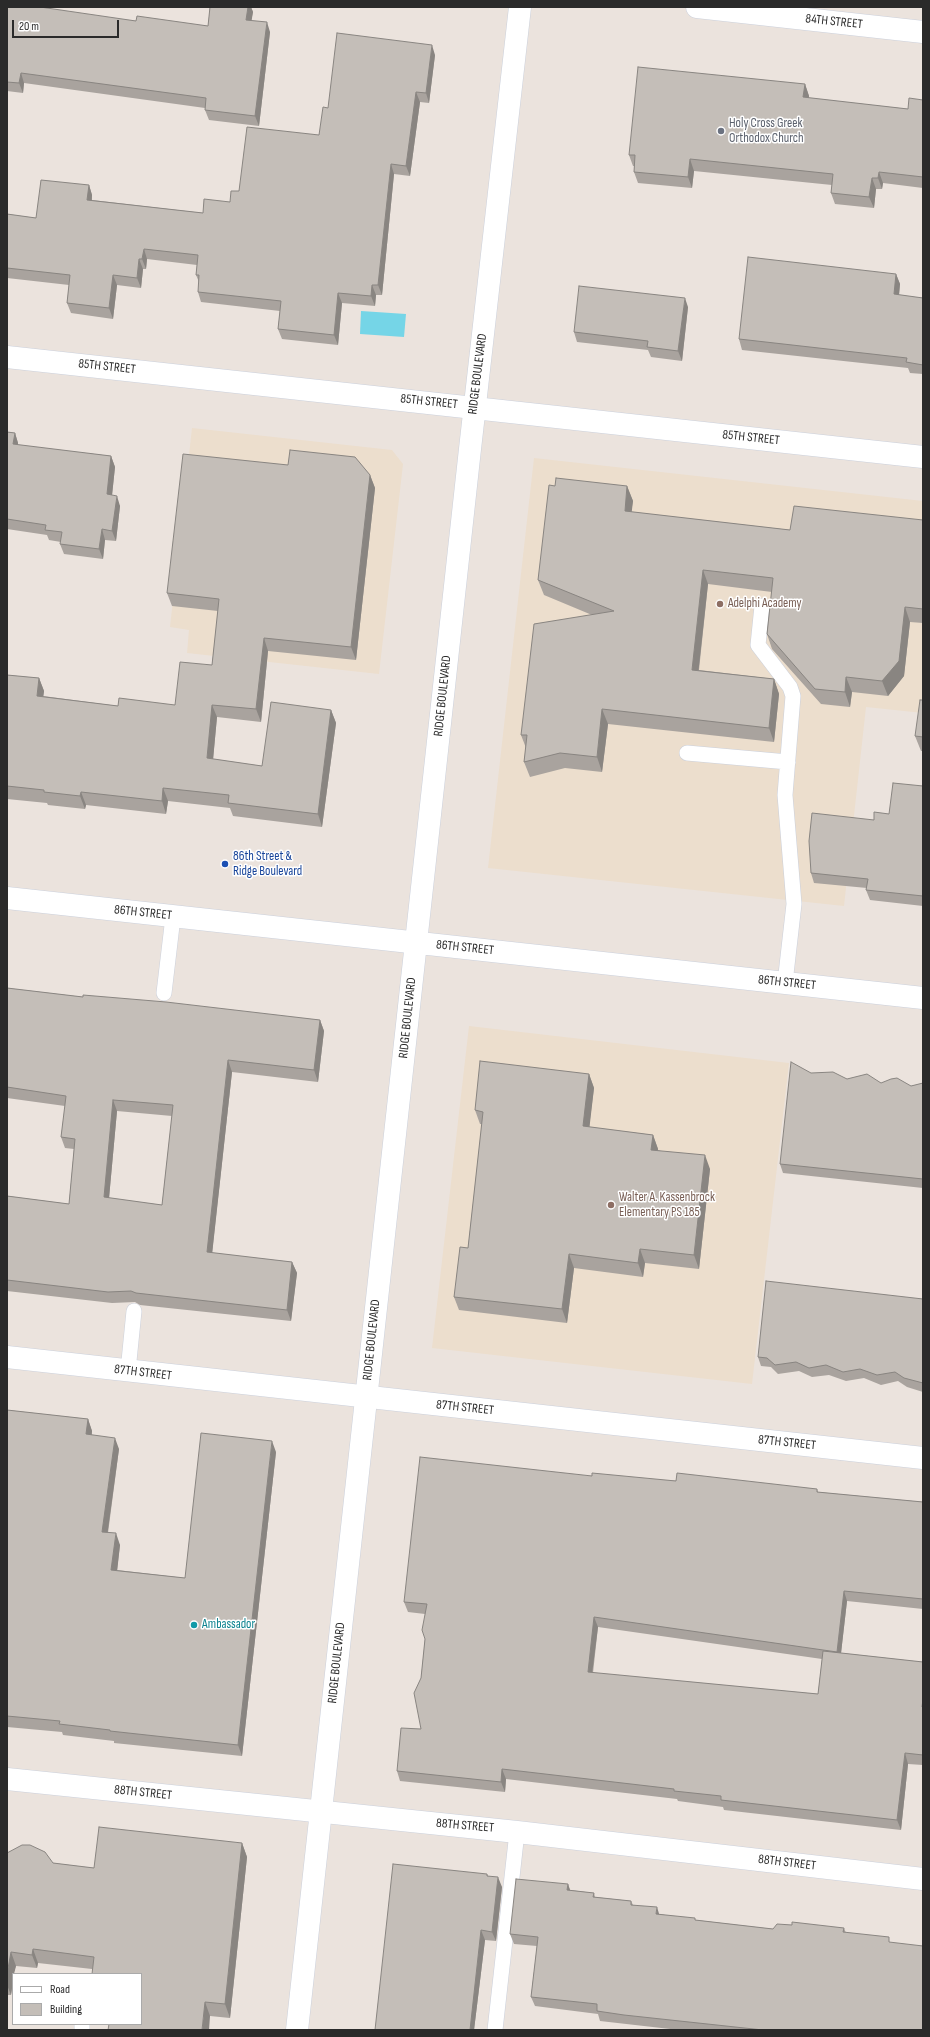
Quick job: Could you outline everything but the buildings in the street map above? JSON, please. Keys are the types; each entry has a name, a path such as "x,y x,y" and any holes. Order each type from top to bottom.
{"street":[{"name":"RIDGE BOULEVARD","path":"297,2030 474,407 520,7"},
{"name":"84TH STREET","path":"697,7 923,32"},
{"name":"85TH STREET","path":"7,357 923,457"},
{"name":"86TH STREET","path":"7,898 923,998"},
{"name":"87TH STREET","path":"7,1357 923,1458"},
{"name":"88TH STREET","path":"7,1779 517,1832 923,1879"}],"lane":[{"path":"762,606 758,646 790,687 793,696 786,815 794,904 785,983"},
{"path":"687,753 788,762"},
{"path":"164,993 173,917"},
{"path":"128,1371 134,1311"},
{"path":"496,2030 517,1832"}],"shaded area":[{"path":"192,428 392,450 403,464 379,674 187,653 189,630 170,627"},
{"name":"Adelphi Academy","path":"534,458 923,501 923,713 866,707 844,906 488,868"},
{"name":"Walter A. Kassenbrock Elementary PS 185","path":"469,1026 789,1063 752,1384 432,1348"}],"water":[{"path":"361,311 406,314 404,337 360,334"}],"place":[{"name":"Holy Cross Greek Orthodox Church","path":"721,131"},
{"name":"Adelphi Academy","path":"720,604"},
{"name":"86th Street & Ridge Boulevard","path":"225,864"},
{"name":"Walter A. Kassenbrock Elementary PS 185","path":"611,1205"},
{"name":"Ambassador","path":"194,1625"}]}
